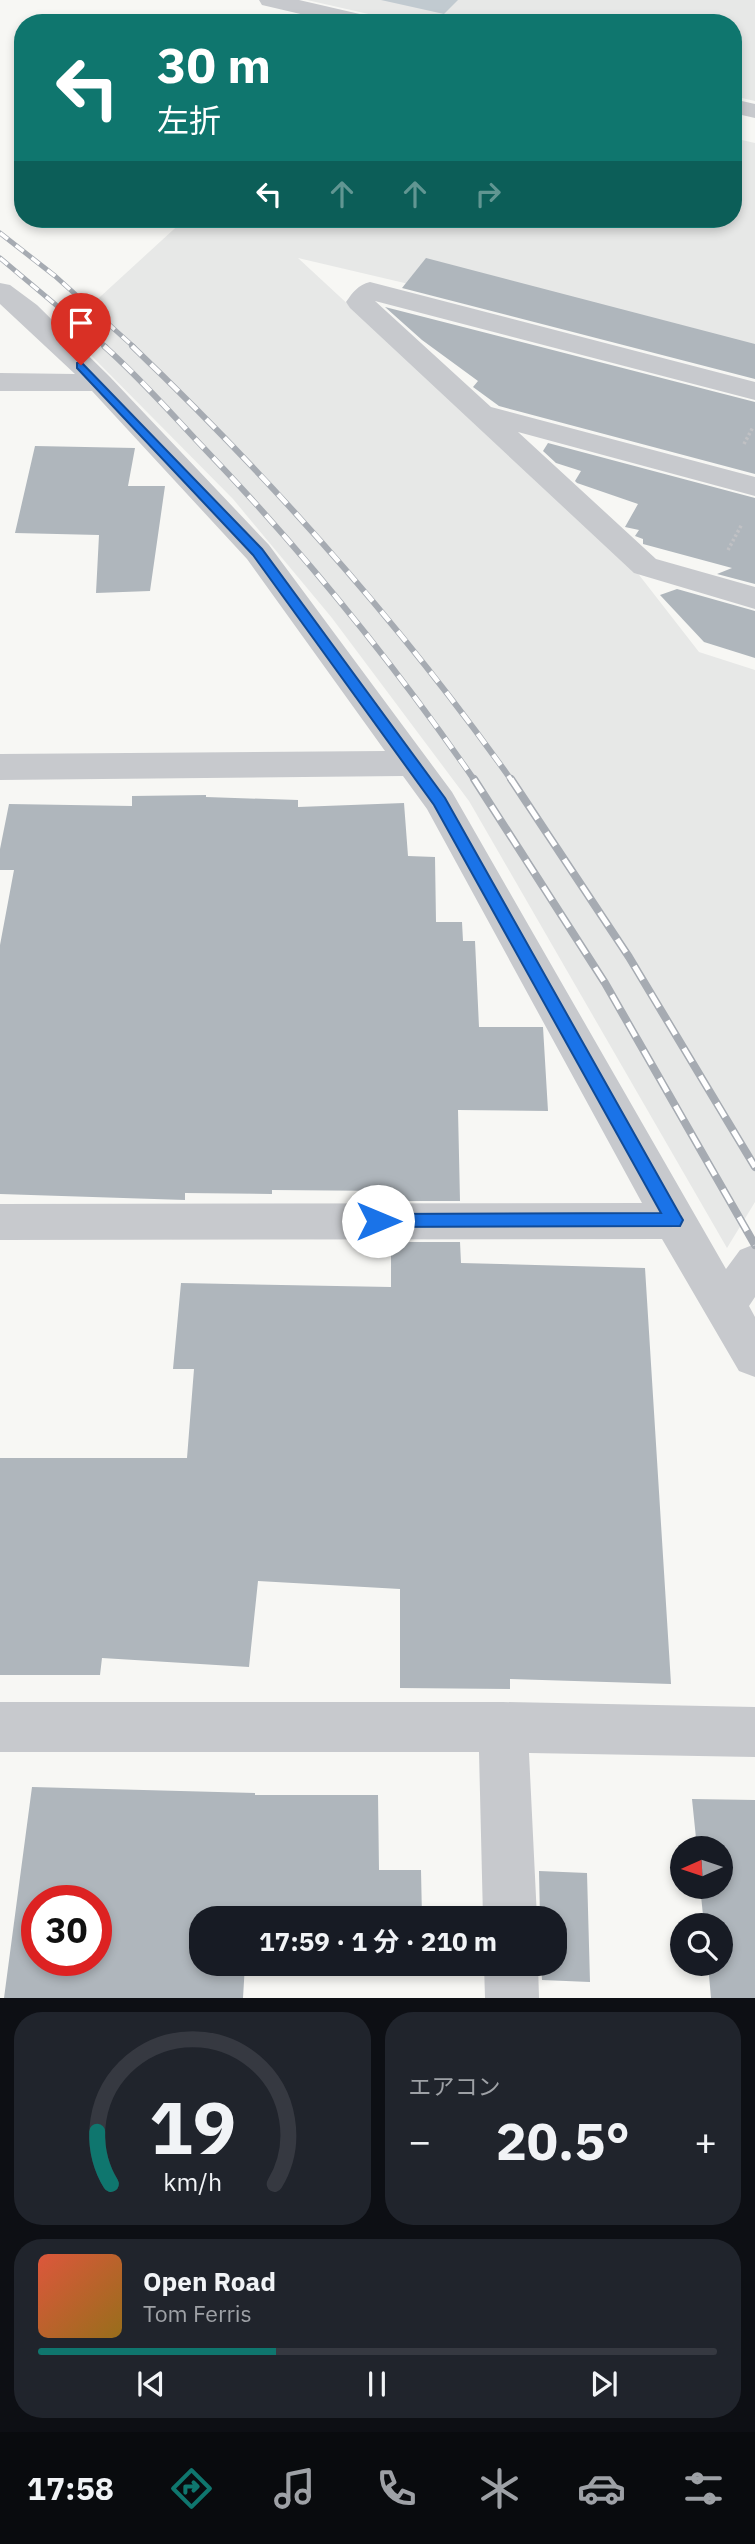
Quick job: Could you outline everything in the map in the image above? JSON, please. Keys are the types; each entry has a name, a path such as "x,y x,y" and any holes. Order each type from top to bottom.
{"street":[{"path":"270,0 330,14"},
{"path":"755,391 370,290 360,302 646,566 755,598"},
{"path":"0,291 27,311 100,383 258,552 440,802 674,1220 755,1357"},
{"path":"0,382 100,383"},
{"path":"479,413 752,500"},
{"path":"0,767 411,763"},
{"path":"0,1222 674,1220"},
{"path":"724,1305 755,1263"},
{"path":"0,1727 503,1727 755,1732"},
{"path":"503,1727 510,1906"},
{"path":"511,1976 512,1998"}],"path":[{"path":"709,585 752,500"}],"shaded area":[{"path":"307,0 755,0 755,101 742,98 742,14 368,14"},
{"path":"381,0 458,0 444,14"},
{"path":"742,140 755,143 755,365 298,258 636,571 699,652 755,670 755,1202 727,1248 469,801 332,618 233,499 65,329 175,228 742,228"}],"building":[{"path":"426,258 755,344 755,379 402,288"},
{"path":"385,307 755,402 755,474 499,406 473,387 478,381 422,340"},
{"path":"548,443 755,498 755,584 717,574 732,568 643,544 643,539 635,536 639,530 625,527 638,504 577,483 575,481 581,471 556,463 543,451"},
{"path":"35,446 135,448 128,486 165,486 150,591 96,593 99,535 15,533"},
{"path":"677,589 755,611 755,658 704,642 660,595"},
{"path":"206,795 298,800 298,807 404,803 408,856 435,857 436,922 462,922 463,941 475,941 479,1027 543,1027 548,1111 458,1110 460,1201 391,1201 391,1191 272,1190 272,1194 185,1193 185,1200 0,1194 0,945 14,870 0,870 0,849 9,804 132,806 132,796"},
{"path":"391,1242 460,1242 461,1263 645,1268 671,1684 510,1679 510,1689 400,1688 400,1589 258,1581 249,1667 102,1658 100,1675 0,1675 0,1458 187,1458 194,1369 173,1369 181,1283 391,1287"},
{"path":"32,1787 255,1795 378,1795 379,1870 421,1870 422,1906 189,1906 189,1976 244,1976 243,1998 4,1998"},
{"path":"692,1799 755,1800 755,1998 711,1998 709,1976 733,1976 733,1913 703,1913 701,1899 733,1899 733,1836 696,1836"},
{"path":"539,1871 587,1873 590,1982 542,1980 542,1976 567,1976 567,1906 540,1906"}],"railway":[{"path":"0,233 55,276 134,347"},
{"path":"0,258 106,347"},
{"path":"104,346 165,406 310,565 411,692 475,781"},
{"path":"132,346 235,448 332,554 425,665 512,781"},
{"path":"474,779 605,983 755,1245"},
{"path":"511,779 629,957 755,1167"}],"route":[{"path":"81,365 258,552 440,802 674,1220 378,1221"}]}
